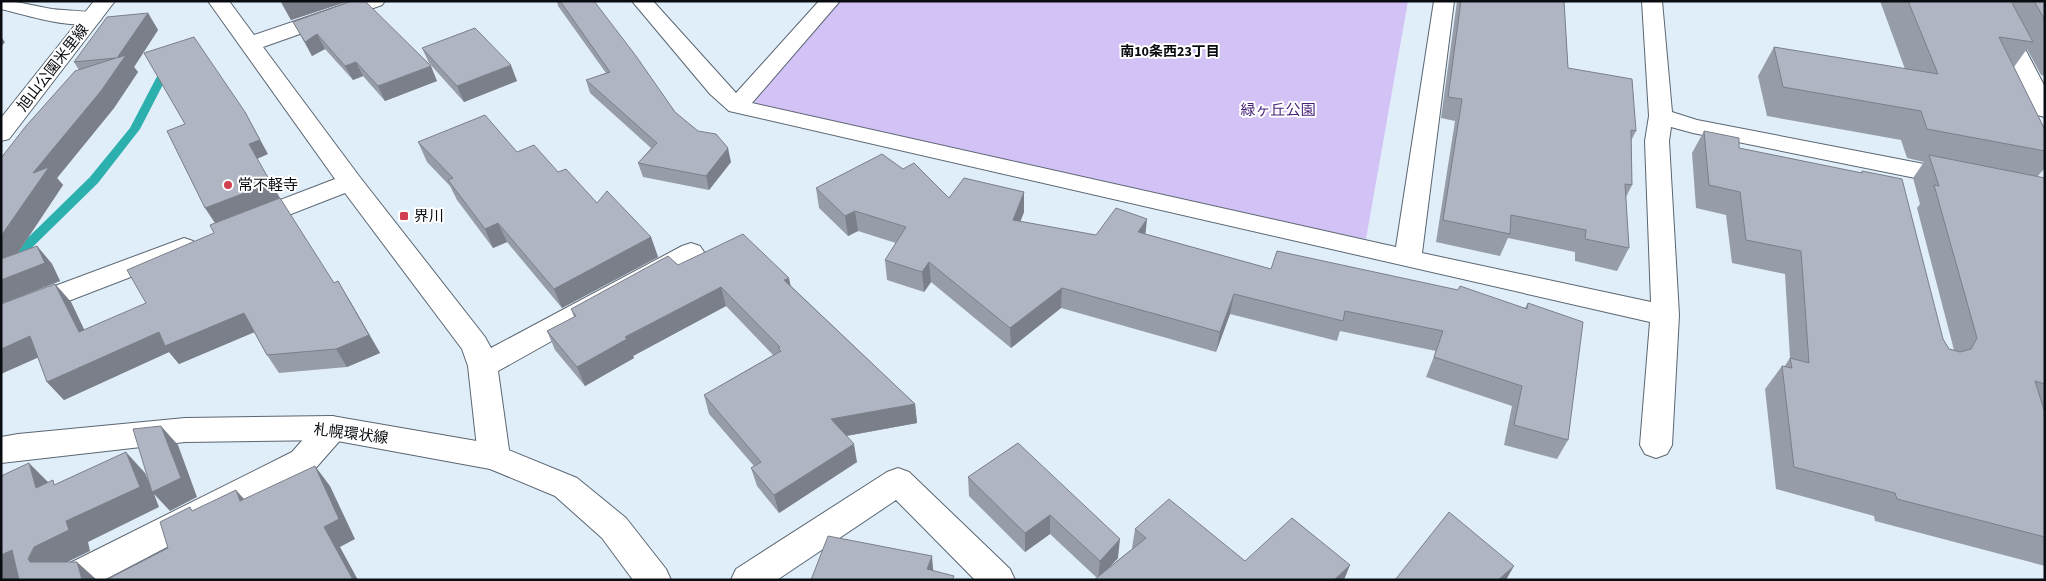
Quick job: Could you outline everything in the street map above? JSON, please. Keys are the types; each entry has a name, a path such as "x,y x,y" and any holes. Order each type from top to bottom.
{"street":[{"path":"218,1 350,182 475,345 483,366 494,457"},
{"path":"250,44 375,1"},
{"path":"642,1 718,89 737,106 1408,259 1665,315"},
{"path":"737,106 830,1"},
{"path":"1408,259 1444,1"},
{"path":"1652,1 1661,116 1657,141 1665,315 1656,445"},
{"path":"1990,1 2045,110"},
{"path":"1,3 52,16 98,10"},
{"name":"旭山公園米里線","path":"1,134 98,10"},
{"path":"1661,116 1693,126 1894,177 1978,182"},
{"path":"1,317 350,182"},
{"path":"483,366 691,252"},
{"path":"70,580 303,461 332,428"},
{"name":"札幌環状線","path":"1,450 185,430 332,428 494,457 566,487 614,528 654,580"},
{"path":"748,580 898,481 998,580"}],"green space":[{"name":"緑ヶ丘公園","path":"832,1 1408,1 1366,239 763,116 752,96"}],"building":[{"path":"352,1 365,1 431,66 378,86 356,62 345,66 317,34 305,42 293,22"},
{"path":"560,1 594,1 636,56 675,112 698,131 716,134 728,148 706,176 638,163 657,143 586,80 610,72"},
{"path":"1461,1 1564,1 1568,68 1632,79 1636,131 1631,130 1632,185 1625,184 1629,248 1585,239 1586,230 1511,215 1510,234 1443,220 1462,99 1448,97"},
{"path":"1908,1 2011,1 2033,42 1999,37 2045,130 2045,151 1927,129 1921,111 1783,87 1774,47 1938,74"},
{"path":"2034,1 2045,1 2045,20"},
{"path":"148,13 117,58 126,55 101,91 33,173 49,167 1,236 1,158 26,126 75,71 116,58 74,62 107,17"},
{"path":"475,28 511,65 457,86 422,48"},
{"path":"194,37 245,112 260,140 249,144 271,183 205,208 167,131 185,124 144,53"},
{"path":"485,115 517,152 534,145 558,172 566,169 597,203 607,191 651,237 554,289 498,223 485,229 448,180 453,178 418,142"},
{"path":"1704,131 1739,138 1739,148 1862,173 1862,171 1902,179 1943,339 1949,349 1960,352 1971,349 1977,338 1934,185 1939,186 1929,155 2045,178 2045,384 2035,381 2045,413 2045,537 1897,499 1895,493 1794,467 1782,366 1792,368 1790,358 1809,363 1801,251 1746,240 1740,192 1709,185"},
{"path":"882,154 903,169 914,163 949,198 964,178 1024,192 1013,220 1096,235 1116,208 1147,219 1138,232 1271,269 1277,251 1458,290 1460,286 1527,309 1528,303 1583,322 1568,440 1514,425 1522,386 1434,357 1443,331 1345,311 1343,321 1234,294 1220,332 1062,288 1010,328 929,262 922,272 885,260 906,227 855,211 845,216 816,188"},
{"path":"280,198 334,283 338,281 369,335 336,349 267,355 244,313 165,346 159,332 47,382 30,336 1,349 1,304 55,284 79,332 146,303 127,270 214,233 210,225"},
{"path":"743,234 789,278 784,280 915,404 831,419 854,444 774,495 751,468 761,462 704,395 781,351 778,348 780,347 721,287 625,337 627,339 577,367 547,331 576,316 571,309 668,256 678,265"},
{"path":"37,246 45,263 1,280 1,259"},
{"path":"161,426 181,478 152,492 133,429"},
{"path":"1018,443 1120,539 1100,561 1050,515 1025,533 968,477"},
{"path":"126,452 140,487 66,521 69,530 34,547 28,559 30,562 77,562 82,580 19,580 12,550 1,555 1,476 29,463 36,488 53,480 54,485"},
{"path":"315,466 339,519 324,527 353,580 106,580 168,548 160,522 190,507 192,511 236,490 240,501"},
{"path":"1169,499 1245,561 1292,518 1350,565 1334,580 1094,580 1146,538 1135,529"},
{"path":"1449,512 1514,566 1498,580 1395,580"},
{"path":"828,536 932,556 927,569 954,576 952,580 811,580"}],"waterway":[{"name":"界川","path":"1,271 94,180 135,129 168,65"}],"place":[{"name":"常不軽寺","path":"228,185"},
{"name":"界川","path":"404,216"}],"district":[{"name":"南10条西23丁目","path":"1170,52"}]}
